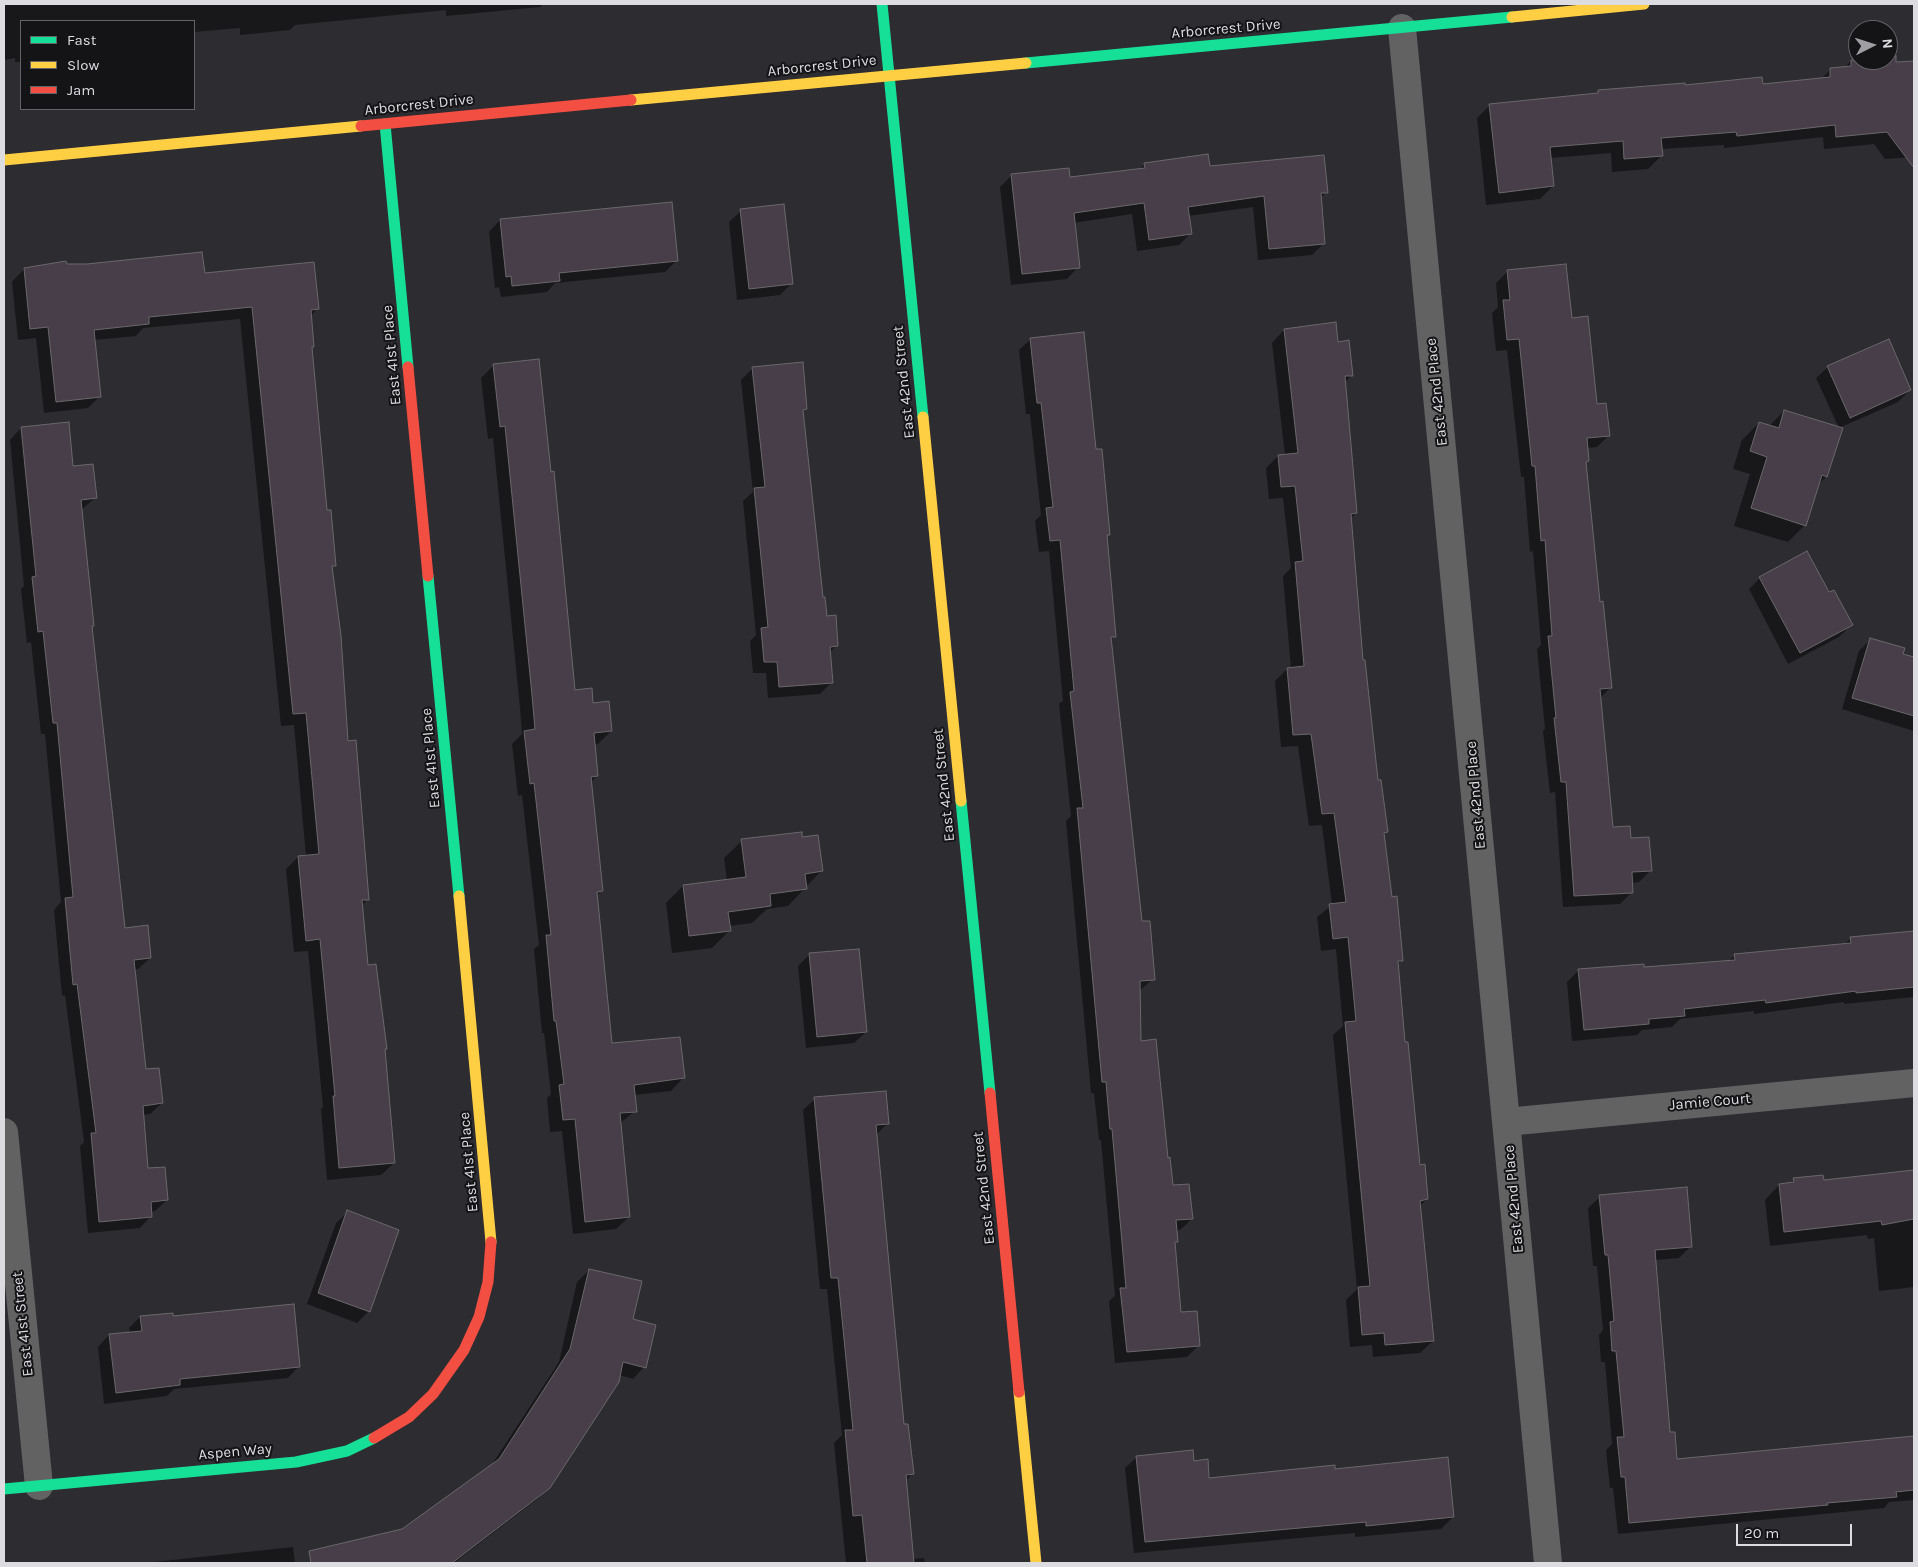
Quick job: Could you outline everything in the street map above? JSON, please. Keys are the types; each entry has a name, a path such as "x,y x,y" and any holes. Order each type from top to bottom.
{"street":[{"name":"East 42nd Street","path":"882,4 1036,1563"},
{"name":"Arborcrest Drive","path":"4,160 889,74 1402,28 1644,4"},
{"name":"East 42nd Place","path":"1402,28 1548,1563"},
{"name":"East 41st Place","path":"385,124 491,1245 488,1282 479,1317 464,1350 444,1380"},
{"name":"Jamie Court","path":"1506,1122 1914,1083"},
{"name":"East 41st Street","path":"4,1132 39,1486"},
{"name":"Aspen Way","path":"4,1489 296,1462 330,1456 378,1436 409,1417 433,1394 444,1380"}],"building":[{"path":"1914,61 1914,168 1887,132 1836,137 1835,125 1737,136 1736,132 1661,138 1663,156 1624,159 1623,141 1550,147 1554,186 1499,193 1489,104 1598,93 1598,90 1685,83 1685,85 1762,77 1763,84 1830,77 1830,68 1848,66 1848,70 1898,70 1898,62"},
{"path":"1208,154 1210,166 1324,155 1328,193 1321,193 1325,244 1269,249 1264,196 1188,207 1192,234 1149,240 1144,203 1074,213 1080,268 1022,274 1011,174 1069,168 1070,177 1145,168 1144,163"},
{"path":"672,202 678,261 559,273 560,281 512,286 511,276 506,277 500,219"},
{"path":"784,204 793,284 749,289 740,209"},
{"path":"202,252 205,273 314,262 319,309 311,310 314,347 312,347 327,510 331,510 336,566 332,566 341,636 348,741 356,740 369,900 362,900 368,965 376,964 387,1049 385,1049 395,1163 339,1168 333,1096 335,1096 320,939 306,941 298,856 319,854 306,713 293,714 252,307 149,317 149,324 94,330 101,397 56,402 48,327 30,329 24,268 66,261 67,264 87,264"},
{"path":"1566,264 1572,318 1588,316 1597,404 1606,403 1610,436 1587,438 1589,461 1586,462 1600,602 1603,601 1612,688 1600,689 1613,827 1630,826 1631,838 1649,837 1652,871 1632,872 1633,893 1574,896 1566,782 1561,782 1554,718 1556,718 1548,636 1552,636 1545,540 1541,541 1535,466 1532,466 1519,339 1507,340 1503,300 1510,300 1507,270"},
{"path":"1336,322 1338,342 1349,340 1353,376 1345,376 1357,513 1351,514 1363,660 1365,660 1378,780 1381,780 1388,832 1384,833 1392,897 1397,896 1403,961 1398,961 1405,1042 1408,1042 1420,1165 1425,1164 1428,1199 1420,1201 1434,1341 1385,1345 1384,1333 1362,1335 1358,1287 1370,1286 1345,1022 1356,1021 1348,937 1333,939 1329,904 1346,902 1334,813 1322,814 1311,734 1293,735 1287,668 1304,666 1295,562 1303,561 1295,486 1281,487 1278,455 1298,453 1284,329"},
{"path":"1084,332 1096,449 1102,449 1110,535 1107,535 1116,637 1111,637 1142,921 1150,921 1155,980 1140,981 1141,1041 1156,1039 1168,1158 1170,1157 1173,1185 1189,1184 1193,1219 1176,1220 1178,1242 1175,1242 1181,1312 1197,1311 1200,1346 1127,1352 1120,1288 1126,1288 1112,1129 1110,1129 1106,1082 1102,1082 1077,808 1083,808 1070,692 1074,691 1060,540 1050,541 1046,508 1053,507 1041,403 1037,403 1030,338"},
{"path":"1889,339 1911,390 1850,418 1827,366"},
{"path":"539,359 551,472 554,471 575,690 592,688 593,703 609,701 612,731 594,733 598,776 591,777 603,891 597,892 612,1043 680,1037 685,1078 634,1085 637,1112 620,1113 630,1217 585,1222 575,1119 563,1120 559,1085 564,1084 556,1021 554,1021 546,935 551,935 534,783 530,784 524,731 535,729 532,695 505,426 500,427 493,364"},
{"path":"803,362 807,409 803,410 823,597 825,597 827,616 836,615 838,646 830,647 833,683 779,687 777,662 764,662 761,628 768,627 754,488 765,487 752,367"},
{"path":"1784,410 1843,428 1827,477 1822,475 1806,526 1751,508 1767,457 1750,451 1759,422 1779,428"},
{"path":"69,422 73,466 93,464 97,498 81,500 94,626 92,626 125,928 148,925 151,958 134,960 146,1069 159,1068 163,1103 143,1106 148,1168 165,1167 168,1200 151,1202 152,1217 99,1222 91,1133 96,1133 77,984 73,985 65,898 73,897 57,723 53,723 43,631 38,632 32,577 36,576 21,427"},
{"path":"1807,551 1829,592 1834,590 1853,625 1800,653 1759,577"},
{"path":"1870,638 1905,648 1903,654 1914,657 1914,716 1852,698"},
{"path":"802,832 802,837 818,835 823,871 805,874 807,889 770,894 771,906 728,912 731,931 689,936 683,885 746,877 741,839"},
{"path":"1914,931 1914,987 1856,993 1856,991 1766,1003 1765,1000 1684,1009 1685,1016 1649,1019 1649,1024 1584,1030 1578,969 1644,964 1644,967 1735,960 1734,954 1851,943 1850,937"},
{"path":"859,949 867,1032 817,1037 809,953"},
{"path":"886,1091 889,1124 876,1125 904,1424 908,1424 914,1474 906,1475 914,1563 867,1563 862,1515 853,1516 845,1430 853,1430 838,1278 831,1278 814,1097"},
{"path":"1914,1170 1914,1219 1882,1225 1881,1221 1784,1232 1779,1184 1794,1182 1793,1178 1823,1175 1824,1180"},
{"path":"1687,1187 1692,1247 1655,1250 1670,1432 1675,1432 1677,1459 1914,1436 1914,1490 1896,1492 1897,1497 1827,1503 1828,1505 1629,1523 1625,1477 1621,1477 1617,1437 1624,1437 1616,1351 1612,1351 1610,1322 1614,1321 1608,1255 1605,1255 1599,1195"},
{"path":"347,1210 399,1230 370,1312 318,1293"},
{"path":"589,1269 642,1281 633,1319 656,1325 646,1368 623,1362 619,1382 550,1488 452,1563 311,1563 309,1551 402,1529 499,1459 570,1349"},
{"path":"294,1304 300,1367 180,1379 180,1385 116,1393 109,1334 142,1331 140,1316 173,1313 173,1316"},
{"path":"1193,1450 1194,1461 1208,1459 1209,1478 1335,1465 1335,1469 1448,1457 1454,1517 1366,1526 1366,1522 1145,1542 1136,1456"}],"traffic: fast":[{"path":"882,4 923,417"},
{"path":"1026,63 1512,17"},
{"path":"385,124 408,367"},
{"path":"428,576 459,896"},
{"path":"961,801 990,1093"},
{"path":"4,1489 296,1462 347,1451 374,1438"}],"traffic: slow":[{"path":"1512,17 1644,4"},
{"path":"631,100 1026,63"},
{"path":"4,160 361,126"},
{"path":"923,417 961,801"},
{"path":"459,896 491,1242"},
{"path":"1019,1392 1036,1563"}],"traffic: jam":[{"path":"361,126 631,100"},
{"path":"408,367 428,576"},
{"path":"990,1093 1019,1392"},
{"path":"374,1438 409,1417 433,1394 464,1350 479,1317 488,1282 491,1242"}]}
